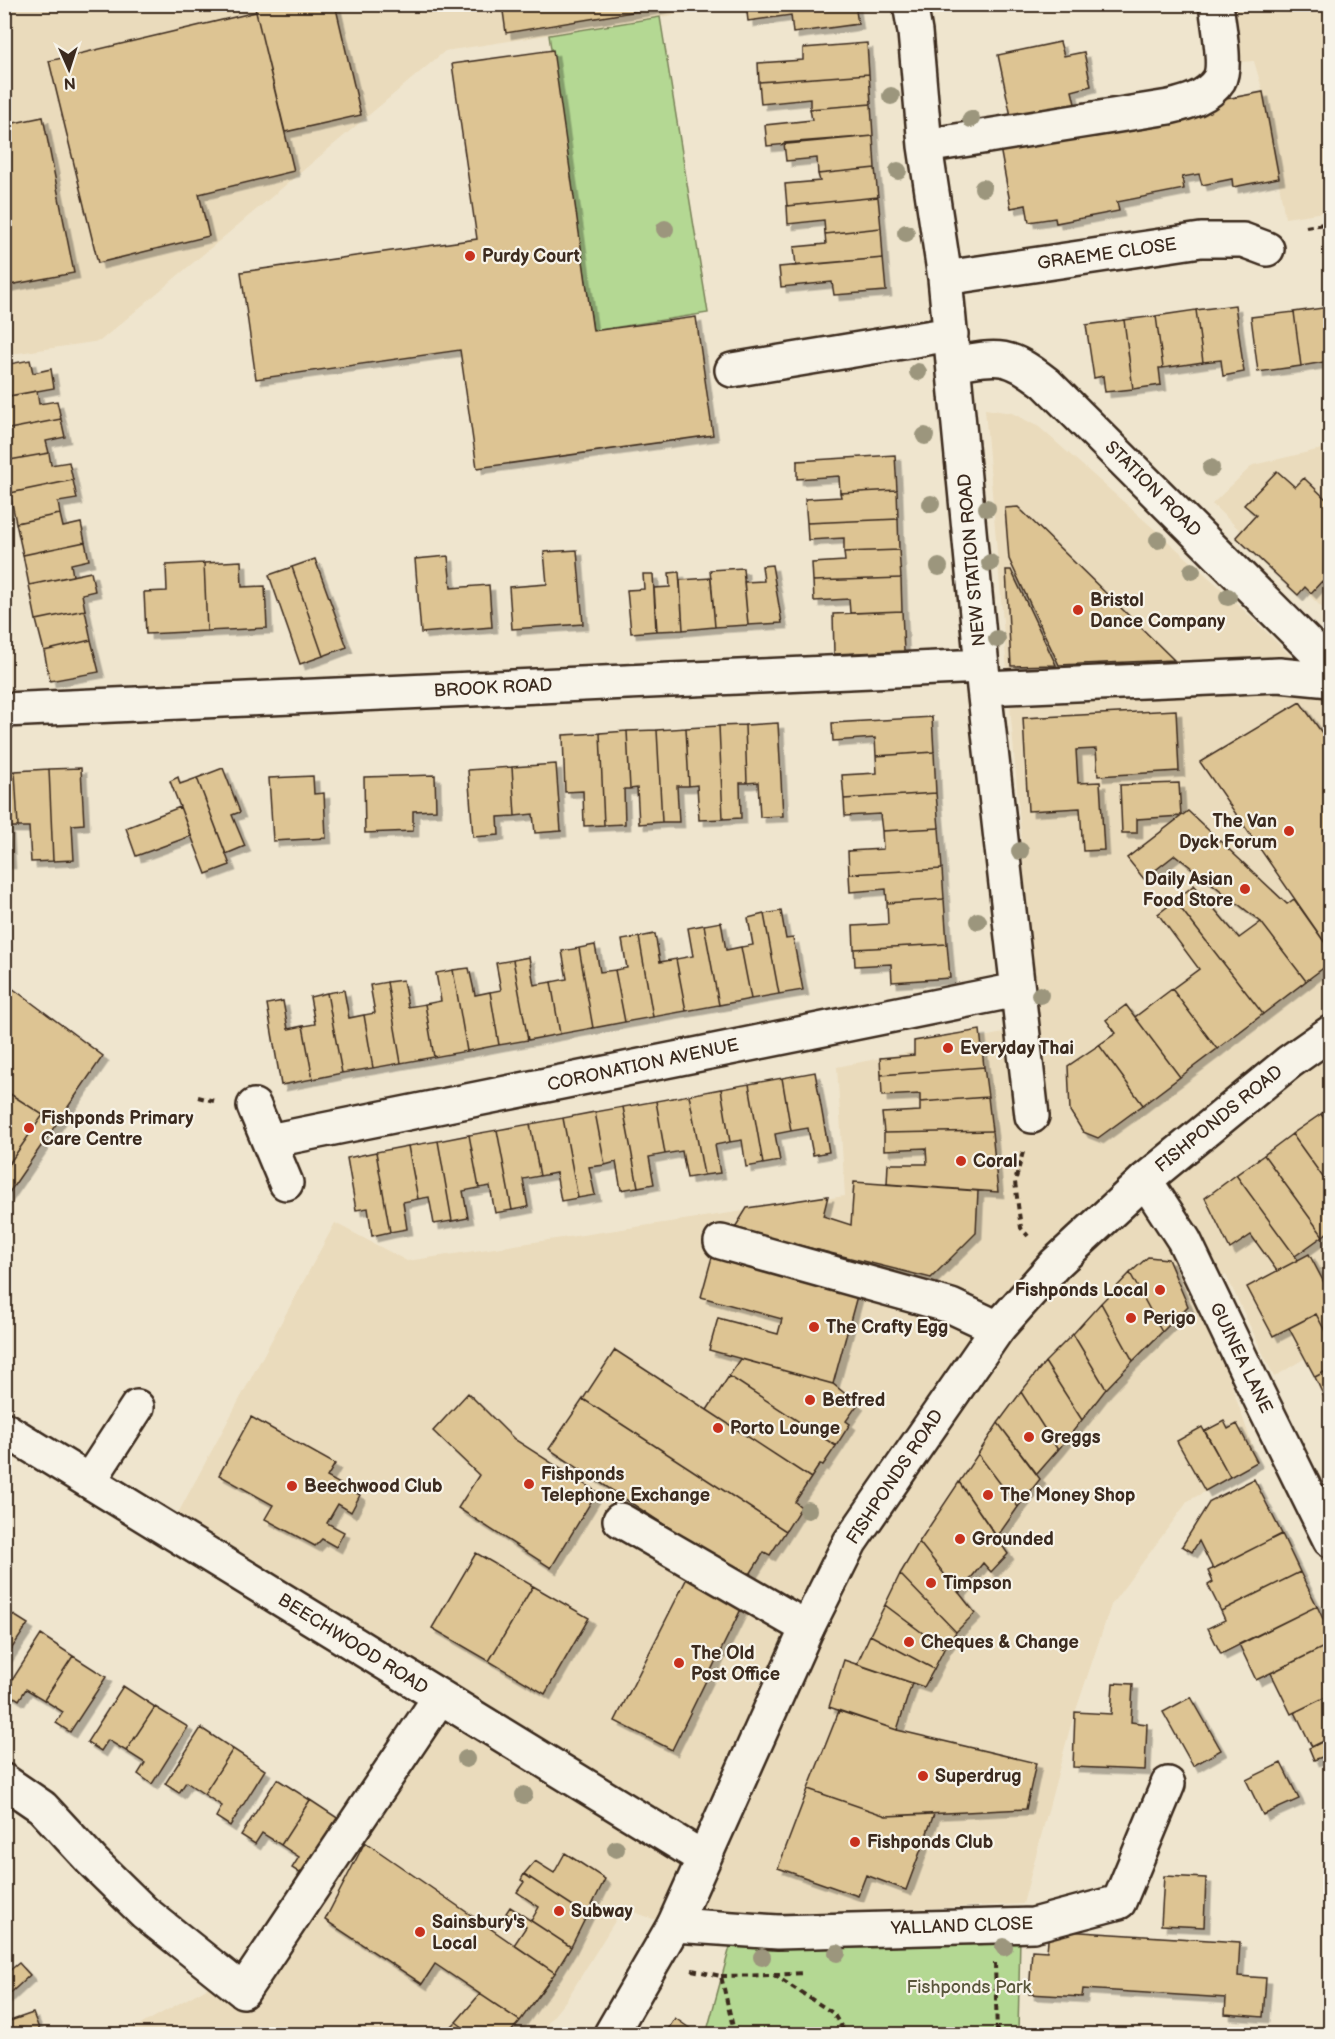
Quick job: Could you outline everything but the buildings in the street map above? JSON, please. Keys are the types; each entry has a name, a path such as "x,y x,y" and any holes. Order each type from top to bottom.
{"street":[{"name":"NEW STATION ROAD","path":"910,4 915,32 925,146 945,278 983,677 1032,1116"},
{"path":"925,146 1158,109 1192,101 1219,80 1222,68 1216,4"},
{"name":"GRAEME CLOSE","path":"945,278 1202,240 1243,240 1267,249"},
{"name":"STATION ROAD","path":"732,370 952,349 985,358 1006,359 1018,363 1046,384 1330,666"},
{"path":"983,677 1279,675 1330,680"},
{"name":"BROOK ROAD","path":"6,701 983,677"},
{"name":"CORONATION AVENUE","path":"269,1141 1017,990"},
{"name":"FISHPONDS ROAD","path":"611,2034 674,1925 807,1628 850,1542 998,1328 1055,1264 1145,1180 1289,1062 1330,1033"},
{"path":"254,1106 286,1183"},
{"name":"GUINEA LANE","path":"1145,1180 1184,1240 1330,1540"},
{"path":"721,1242 951,1306 998,1328"},
{"path":"89,1481 137,1407"},
{"name":"BEECHWOOD ROAD","path":"4,1429 703,1858"},
{"path":"620,1520 807,1628"},
{"path":"4,1781 42,1807 144,1912 243,1990 440,1697"},
{"name":"YALLAND CLOSE","path":"674,1925 778,1932 1033,1925 1119,1902 1168,1784"}],"path":[{"path":"1306,227 1330,223"},
{"path":"1032,1116 1015,1182 1021,1228 1055,1264"},
{"path":"653,1962 721,1976 809,1973"},
{"path":"983,1962 995,1962 997,2034"},
{"path":"774,1975 833,2013 846,2034"},
{"path":"721,1976 733,2028 739,2034"},
{"path":"728,2034 733,2028"}],"shaded area":[{"path":"4,5 737,5 445,51 100,341 5,355"},
{"path":"1233,5 1330,5 1330,211 1285,218 1263,92 1254,61 1240,62"},
{"path":"985,409 1012,413 1039,427 1223,590 1330,694 1330,1343 1274,1377 1226,1275 1199,1290 1258,1462 1188,1501 1111,1605 1070,1728 1023,1904 789,1915 791,1945 746,1947 730,1947 623,1908 567,1999 539,2034 124,2034 250,1964 238,2011 313,1915 438,1682 177,1515 335,1223 407,1261 845,1196 837,1067 1037,1026"},
{"path":"1330,447 1330,615 1212,504 1253,465"}],"green space":[{"path":"660,17 708,313 593,331 549,35"},
{"name":"Fishponds Park","path":"1020,1936 1018,2033 1028,2034 704,2034 708,2027 730,1947"}],"place":[{"name":"Purdy Court","path":"470,256"},
{"name":"Bristol Dance Company","path":"1078,610"},
{"name":"The Van Dyck Forum","path":"1289,831"},
{"name":"Daily Asian Food Store","path":"1245,889"},
{"name":"Everyday Thai","path":"948,1048"},
{"name":"Fishponds Primary Care Centre","path":"29,1128"},
{"name":"Coral","path":"961,1161"},
{"name":"Fishponds Local","path":"1160,1290"},
{"name":"Perigo","path":"1131,1318"},
{"name":"The Crafty Egg","path":"814,1327"},
{"name":"Betfred","path":"810,1400"},
{"name":"Porto Lounge","path":"718,1428"},
{"name":"Greggs","path":"1029,1437"},
{"name":"Fishponds Telephone Exchange","path":"529,1484"},
{"name":"Beechwood Club","path":"292,1486"},
{"name":"The Money Shop","path":"988,1495"},
{"name":"Grounded","path":"960,1539"},
{"name":"Timpson","path":"931,1583"},
{"name":"Cheques & Change","path":"909,1642"},
{"name":"The Old Post Office","path":"679,1663"},
{"name":"Superdrug","path":"923,1776"},
{"name":"Fishponds Club","path":"855,1842"},
{"name":"Subway","path":"559,1911"},
{"name":"Sainsbury's Local","path":"420,1932"}]}
